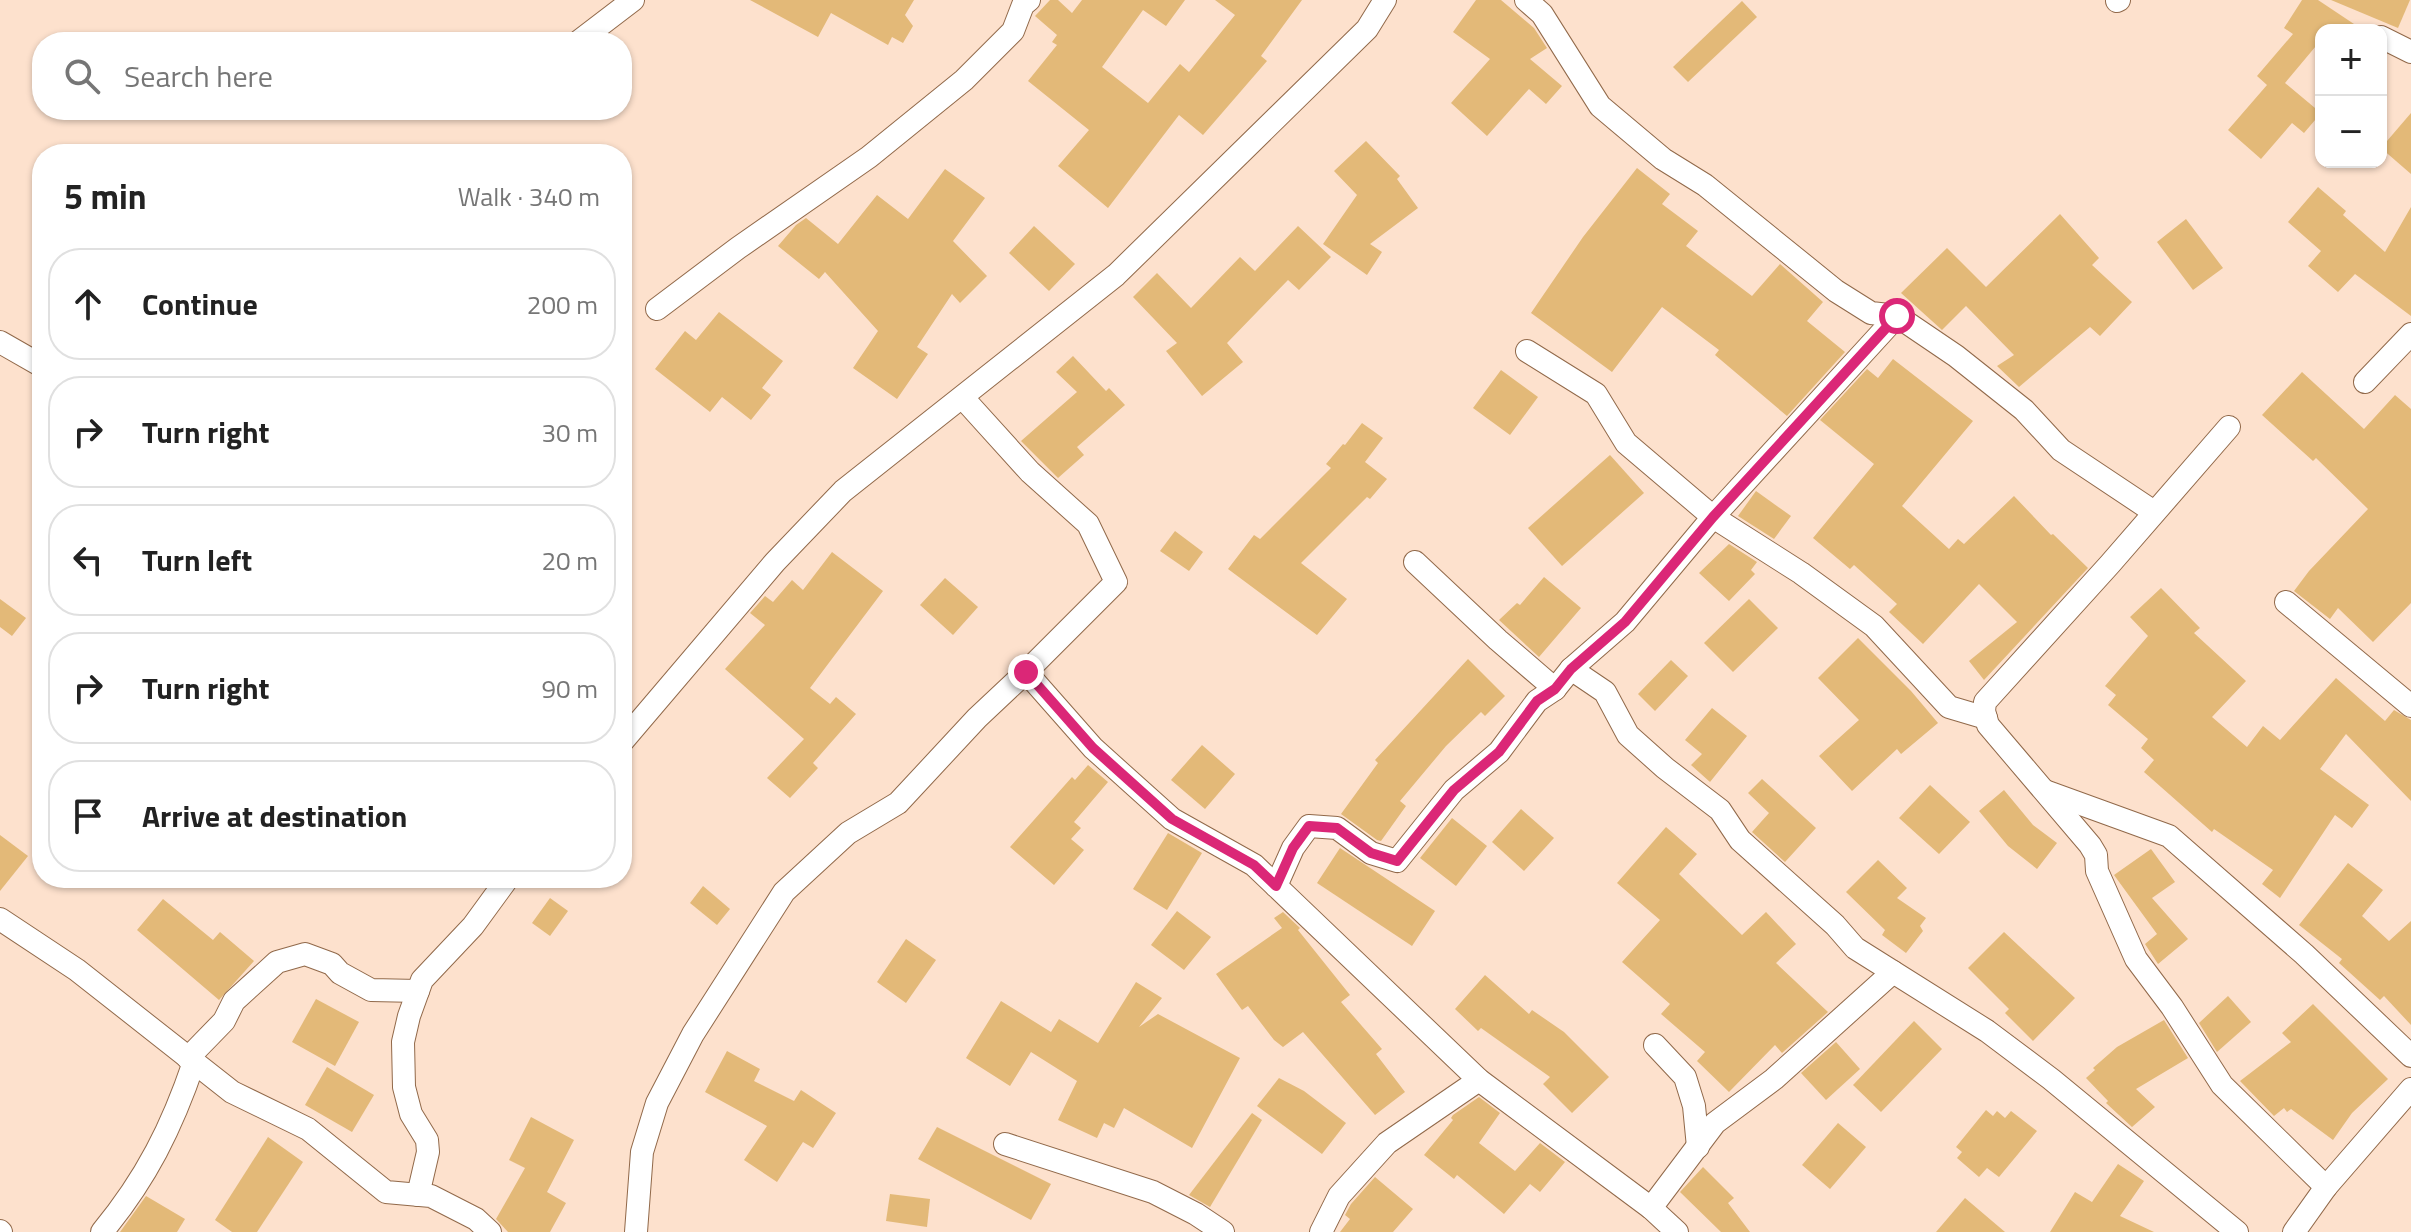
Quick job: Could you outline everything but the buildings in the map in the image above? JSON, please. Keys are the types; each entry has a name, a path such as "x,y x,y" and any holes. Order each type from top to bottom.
{"street":[{"path":"591,32 633,0"},
{"path":"657,309 771,224 869,157 964,80 1013,31 1023,5 1029,0"},
{"path":"632,730 775,562 843,491 1116,275 1367,29 1385,0"},
{"path":"1526,0 1542,14 1600,106 1663,159 1716,194 1836,291 1871,313 1897,316 1956,356 2024,410 2061,450 2154,512"},
{"path":"2387,40 2411,52"},
{"path":"1276,886 1293,848 1309,826 1337,828 1371,853 1397,861 1454,790 1499,752 1537,701 1555,689 1571,669 1625,622 1713,517 1897,316"},
{"path":"2365,382 2411,334"},
{"path":"0,342 32,360"},
{"path":"1527,351 1596,394 1626,443 1713,517 1801,573 1874,626 1949,707 1986,718"},
{"path":"636,1232 642,1152 657,1103 693,1034 784,892 848,833 898,803 977,718 1116,582 1088,524 1030,472 963,398"},
{"path":"2229,427 1985,702 1986,718 1988,725 2090,845 2096,855 2097,871 2136,959 2172,1007 2222,1085 2326,1187"},
{"path":"1415,562 1555,689"},
{"path":"2286,602 2411,706"},
{"path":"1571,669 1605,692 1628,735 1720,810 1740,840 1835,925 1855,948 1987,1031 2051,1079 2237,1232"},
{"path":"1026,672 1093,748 1172,819 1254,865 1479,1080 1651,1208 1677,1232"},
{"path":"2044,790 2169,836 2304,954 2411,1056"},
{"path":"418,1195 428,1152 427,1140 411,1114 404,1087 403,1042 409,1016 422,980 473,926 501,888"},
{"path":"0,919 77,970 232,1092 308,1129 386,1192 431,1196 476,1219 490,1232"},
{"path":"102,1232 129,1200 149,1169 185,1089 191,1060 224,1021 234,1001 277,962 305,954 332,964 340,973 371,990 418,991"},
{"path":"1651,1208 1715,1123 1774,1079 1893,972"},
{"path":"1655,1045 1685,1077 1694,1106 1698,1147"},
{"path":"1321,1232 1339,1196 1387,1143 1479,1080"},
{"path":"2294,1232 2326,1187 2411,1089"},
{"path":"1005,1144 1153,1192 1223,1232"}],"route":[{"path":"1026,672 1093,748 1172,819 1254,865 1276,886 1293,848 1309,826 1337,828 1371,853 1397,861 1454,790 1499,752 1537,701 1555,689 1571,669 1625,622 1713,517 1897,316"}]}
